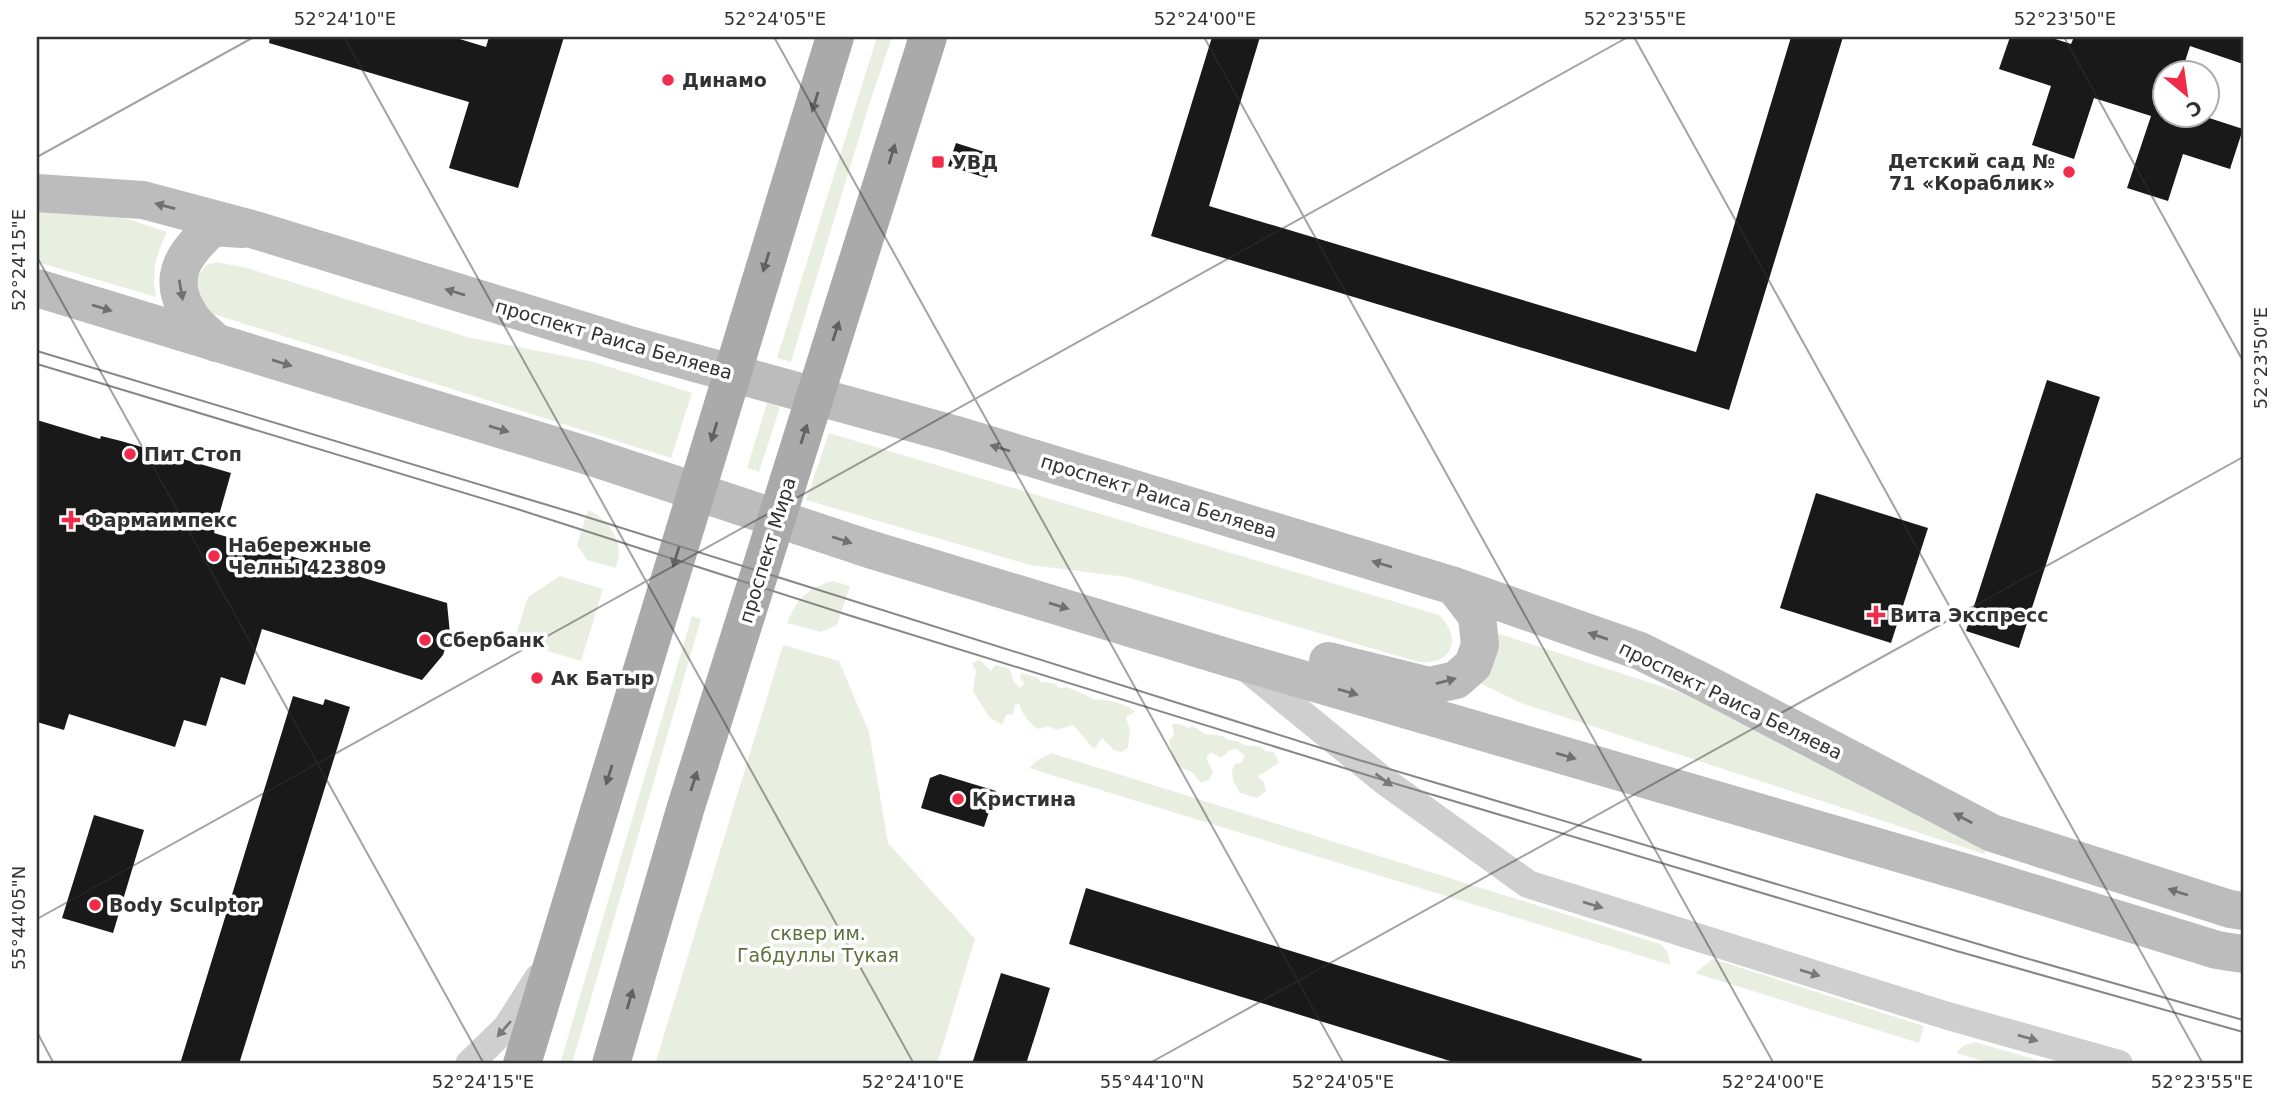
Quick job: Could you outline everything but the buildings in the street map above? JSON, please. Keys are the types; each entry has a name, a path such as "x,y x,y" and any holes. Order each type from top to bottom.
{"main road":[{"path":"522,1064 835,37"},
{"name":"проспект Мира","path":"611,1064 685,810 928,37"}],"street":[{"name":"проспект Раиса Беляева","path":"37,193 143,200 254,230 626,344 953,434 1454,586 1640,651 1992,833 2243,911"},
{"path":"216,343 190,317 179,292 180,269 192,246 213,227 254,230"},
{"path":"37,288 592,457 869,549 1236,660 1977,876 2217,950 2243,954"},
{"path":"1236,660 1301,654 1429,686 1456,680 1473,665 1480,645 1477,616 1454,586"},
{"path":"1236,660 1383,779 1528,884 1948,1016 2119,1064"},
{"path":"470,1064 507,1027 555,952"}],"green space":[{"path":"877,37 892,37 791,362 777,358"},
{"path":"37,209 113,214 167,232 156,264 156,297 37,262"},
{"path":"217,262 247,268 467,337 594,362 692,393 671,458 207,312 194,281 206,265"},
{"path":"767,403 780,407 759,472 747,468"},
{"path":"829,433 1439,615 1451,633 1450,649 1439,660 1419,662 1126,577 1030,565 806,500"},
{"path":"588,510 604,521 616,538 619,551 616,568 587,560 577,545"},
{"path":"560,576 603,589 581,661 514,641 528,597"},
{"path":"833,581 850,586 837,625 821,632 787,623 804,595"},
{"path":"692,616 701,619 572,1064 560,1064"},
{"path":"1491,631 1694,697 1988,846 1984,854 1521,703 1476,681"},
{"name":"сквер им. Габдуллы Тукая","path":"783,645 839,661 869,732 888,843 975,939 937,1064 655,1064"},
{"path":"980,660 991,671 995,665 1010,669 1014,682 1020,688 1024,684 1021,673 1038,678 1041,682 1053,683 1061,688 1067,687 1094,700 1110,701 1131,709 1135,712 1126,717 1130,730 1128,748 1121,752 1114,750 1102,738 1094,749 1073,725 1057,730 1048,726 1039,729 1026,718 1019,703 1015,705 1013,714 1006,715 1002,725 989,717 973,691 976,671 972,663"},
{"path":"1172,724 1188,728 1193,726 1205,734 1223,736 1228,740 1274,752 1279,763 1258,776 1264,782 1266,791 1257,798 1240,793 1233,780 1232,770 1245,756 1237,749 1230,750 1221,758 1211,752 1206,758 1213,771 1210,779 1201,783 1192,772 1178,767 1169,740 1174,735"},
{"path":"1051,753 1660,944 1667,951 1671,965 1029,768"},
{"path":"1713,959 1924,1026 1919,1043 1695,973"},
{"path":"1975,1042 2051,1064 1994,1064 1956,1053 1963,1046"}],"tram line":[{"path":"37,351 574,513 1359,760 2243,1020"},
{"path":"37,364 514,508 848,615 1383,780 1953,950 2243,1032"}],"place":[{"name":"Динамо","path":"668,80"},
{"name":"УВД","path":"938,162"},
{"name":"Детский сад № 71 «Кораблик»","path":"2069,172"},
{"name":"Пит Стоп","path":"130,454"},
{"name":"Фармаимпекс","path":"71,520"},
{"name":"Набережные Челны 423809","path":"214,556"},
{"name":"Вита Экспресс","path":"1876,615"},
{"name":"Сбербанк","path":"425,640"},
{"name":"Ак Батыр","path":"537,678"},
{"name":"Кристина","path":"958,799"},
{"name":"Body Sculptor","path":"95,905"}]}
